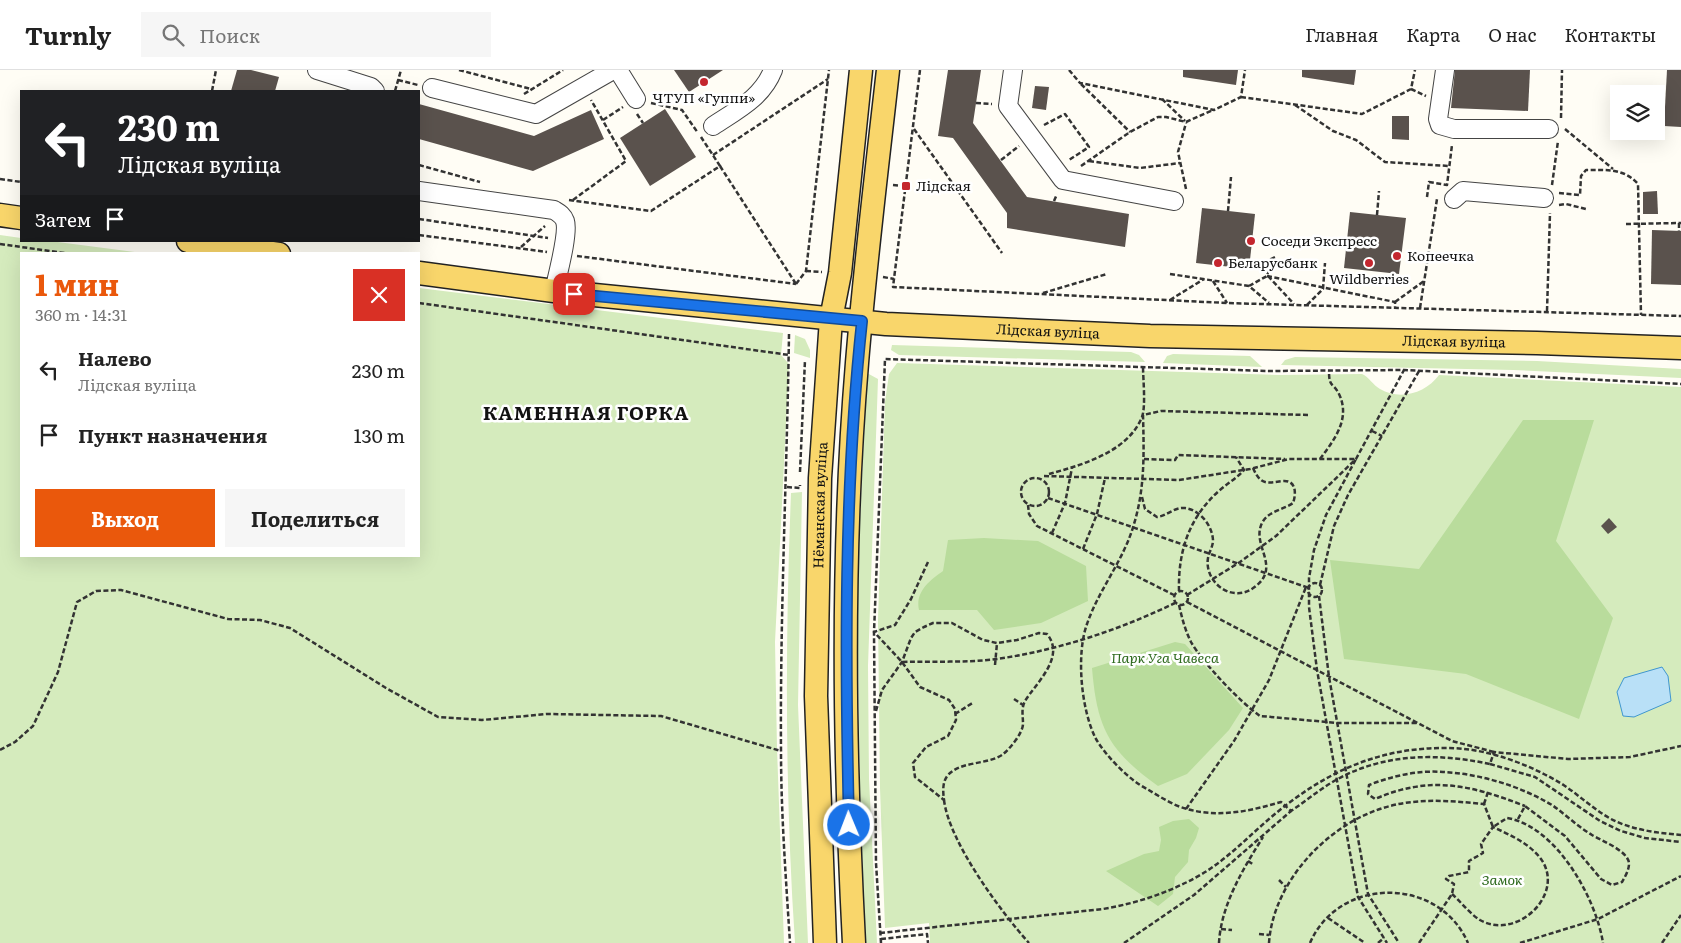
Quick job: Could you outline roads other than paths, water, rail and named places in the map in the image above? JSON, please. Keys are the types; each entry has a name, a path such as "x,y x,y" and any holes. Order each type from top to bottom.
{"main road":[{"name":"Нёманская вуліца","path":"825,943 816,696 820,478 831,319 840,273 861,70"},
{"path":"854,943 847,716 847,559 856,373 888,70"},
{"path":"0,215 20,218"},
{"path":"195,242 265,252"},
{"name":"Лідская вуліца","path":"420,273 554,292 862,321 1150,336 1527,342 1681,348"}],"lane":[{"path":"317,70 371,87 374,90"},
{"path":"432,88 536,114 613,70"},
{"path":"618,70 636,99"},
{"path":"713,126 756,97 765,87 773,70"},
{"path":"1013,70 1008,106 1063,180 1180,195"},
{"path":"1444,70 1438,119 1440,125 1454,129 1554,131"},
{"path":"1446,198 1463,191 1544,198"},
{"path":"420,192 554,210 561,214 566,222 554,292"}],"water":[{"path":"1662,667 1668,676 1671,701 1634,717 1623,716 1617,692 1624,678"}],"place":[{"name":"ЧТУП «Гуппи»","path":"704,82"},
{"name":"Лідская","path":"906,186"},
{"name":"Соседи Экспресс","path":"1251,241"},
{"name":"Копеечка","path":"1397,256"},
{"name":"Беларусбанк","path":"1218,263"},
{"name":"Wildberries","path":"1369,263"}],"district":[{"name":"КАМЕННАЯ ГОРКА","path":"586,413"}],"park label":[{"name":"Парк Уга Чавеса","path":"1165,658"},
{"name":"Замок","path":"1502,880"}]}
